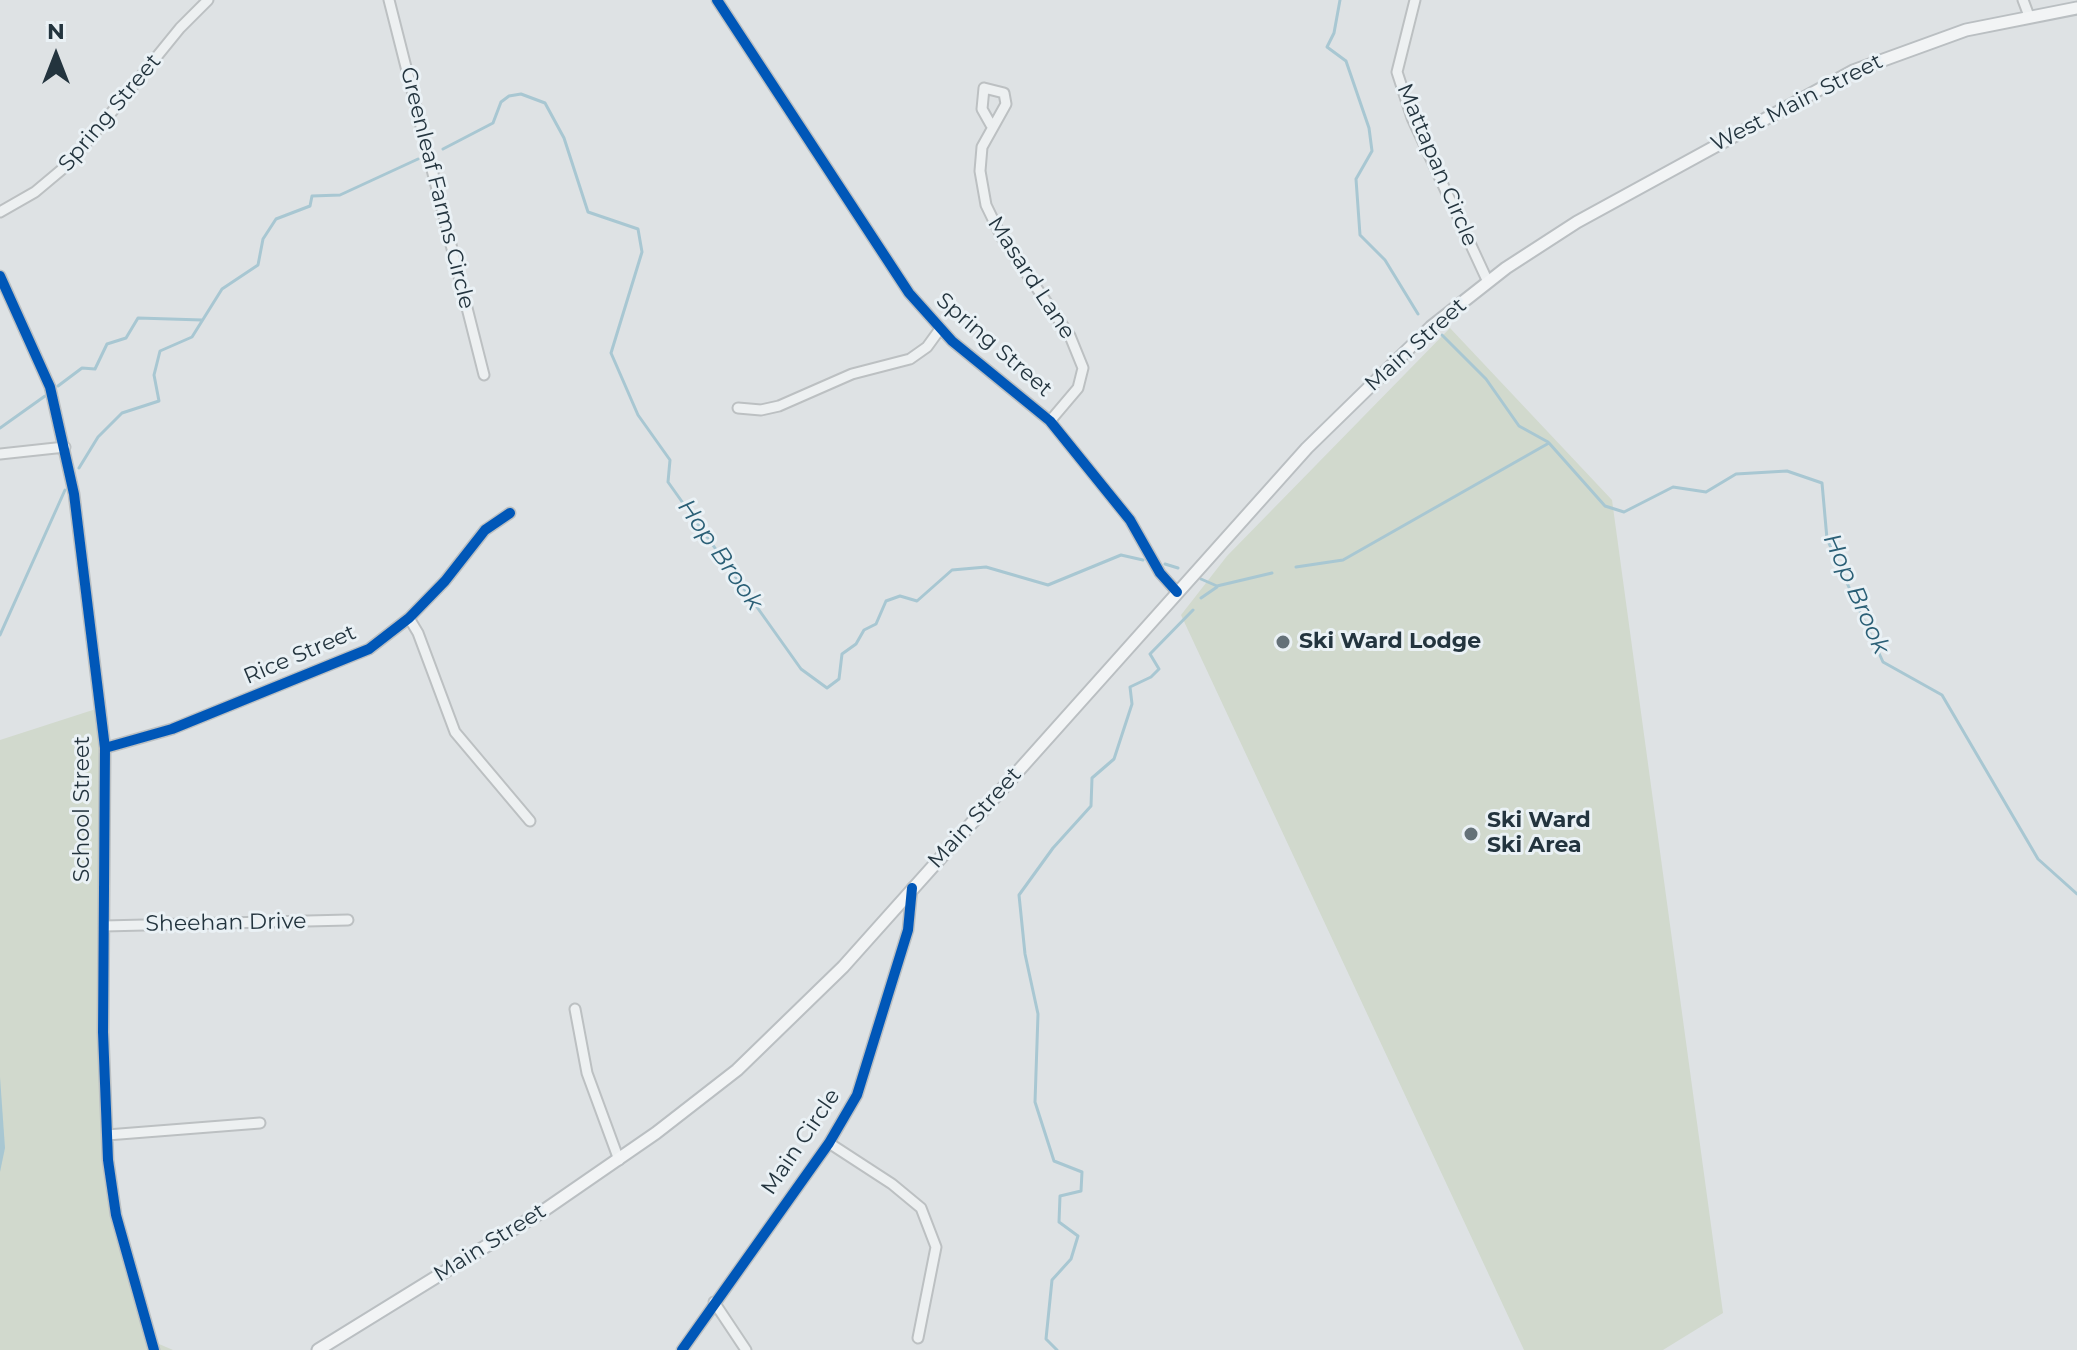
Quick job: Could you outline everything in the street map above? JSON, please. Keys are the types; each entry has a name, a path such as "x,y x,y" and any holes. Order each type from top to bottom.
{"main road":[{"name":"West Main Street","path":"1577,222 1853,71 1923,43 2029,16 2077,8"},
{"name":"Main Street","path":"318,1350 619,1160 737,1070 802,1010 1177,592 1357,397 1431,327 1488,282 1577,222"}],"street":[{"name":"Spring Street","path":"0,212 35,192 72,161 180,28 208,0"},
{"name":"Greenleaf Farms Circle","path":"389,0 484,375"},
{"name":"Spring Street","path":"717,0 909,293 940,329 1050,421 1130,520 1160,573 1177,592"},
{"name":"Mattapan Circle","path":"1415,0 1397,72 1412,118 1488,282"},
{"path":"2023,0 2029,16"},
{"name":"Masard Lane","path":"991,125 982,147 980,171 988,211 1002,238 1070,336 1083,368 1078,388 1050,421"},
{"name":"School Street","path":"0,276 46,377 65,447 90,617 105,748 107,1135 114,1206 154,1350"},
{"path":"738,408 761,410 779,406 852,374 910,359 927,347 940,329"},
{"path":"0,454 65,447"},
{"name":"Rice Street","path":"105,748 172,729 356,655 409,618 445,581 485,530 510,513"},
{"path":"409,618 418,633 455,732 530,821"},
{"name":"Main Circle","path":"682,1350 829,1143 863,1082 908,930 912,888"},
{"name":"Sheehan Drive","path":"104,926 348,920"},
{"path":"575,1009 587,1073 619,1160"},
{"path":"107,1135 260,1123"},
{"path":"829,1143 892,1184 921,1208 936,1247 918,1338"},
{"path":"714,1302 746,1350"}],"shaded area":[{"name":"Ski Ward Ski Area","path":"1450,328 1612,500 1723,1313 1663,1350 1524,1350 1181,615 1227,556"},
{"path":"99,708 102,746 105,1157 152,1341 173,1350 0,1350 0,740"}],"water":[{"path":"0,1077 5,1148 0,1172"}],"waterway":[{"path":"1340,0 1334,33 1327,47 1346,61 1369,128 1372,151 1356,179 1360,235 1385,260 1418,314"},
{"name":"Hop Brook","path":"443,149 493,123 501,102 509,96 521,94 545,103 564,138 588,212 638,229 642,252 611,353 638,415 670,460 668,482 801,669 827,688 839,679 842,654 856,644 864,630 876,624 886,601 900,596 917,601 952,570 986,567 1048,585 1121,555 1143,560"},
{"name":"Hop Brook","path":"79,468 98,437 122,413 159,401 154,375 160,351 192,337 222,289 258,265 263,239 276,219 310,206 312,196 340,195 418,159"},
{"path":"58,386 82,368 95,369 107,344 126,338 138,318 202,320"},
{"path":"1442,335 1486,379 1519,426 1548,442"},
{"path":"0,428 45,396"},
{"name":"Hop Brook","path":"1296,567 1343,560 1549,443 1605,506 1624,512 1673,487 1706,492 1736,474 1787,471 1822,483 1827,539 1883,662 1942,695 2038,859 2077,894"},
{"name":"Hop Brook","path":"0,635 65,490"},
{"name":"Hop Brook","path":"1165,564 1178,568"},
{"name":"Hop Brook","path":"1201,579 1217,586 1272,573"},
{"path":"1201,598 1217,587"},
{"path":"1057,1350 1046,1339 1052,1280 1071,1259 1078,1236 1059,1222 1060,1196 1081,1191 1082,1172 1054,1161 1035,1102 1038,1014 1025,954 1019,895 1053,848 1091,806 1092,778 1114,759 1132,704 1130,687 1151,677 1159,669 1150,654 1193,610"}],"cycle path":[{"path":"717,0 909,293 952,341 1050,421 1130,520 1160,573 1177,592"},
{"path":"0,276 50,387 74,494 105,748 103,1032 108,1160 116,1215 154,1350"},
{"path":"105,748 172,729 369,649 409,618 445,581 485,530 510,513"},
{"path":"682,1350 829,1143 857,1095 908,930 912,888"}],"place":[{"name":"Ski Ward Lodge","path":"1283,642"},
{"name":"Ski Ward Ski Area","path":"1471,834"}]}
